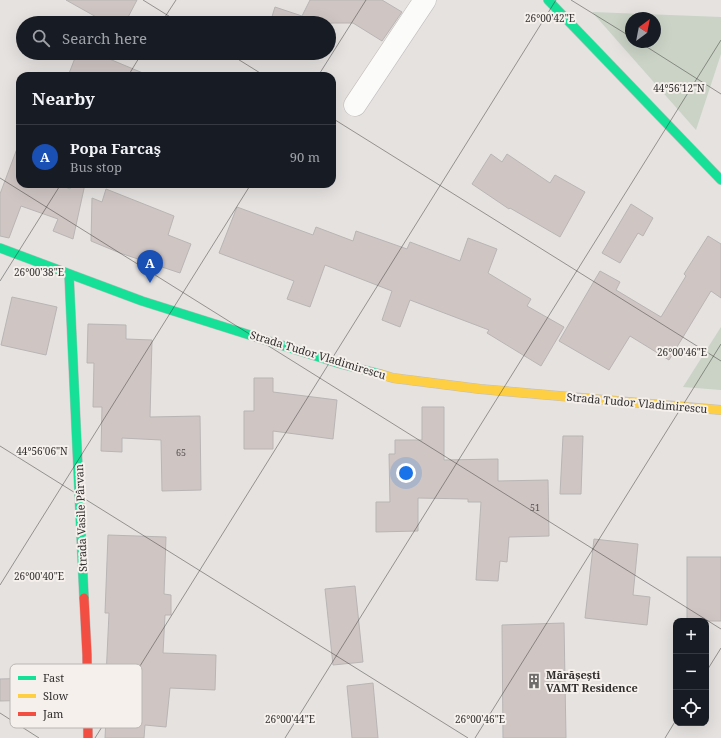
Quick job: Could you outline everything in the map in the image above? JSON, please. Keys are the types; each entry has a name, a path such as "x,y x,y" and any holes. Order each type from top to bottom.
{"street":[{"path":"355,105 425,0"},
{"path":"548,0 721,180"},
{"name":"Strada Tudor Vladimirescu","path":"0,248 163,308 341,364 393,378 480,389 721,410"},
{"name":"Strada Vasile Pârvan","path":"69,274 87,664"},
{"name":"Strada Vasile Pârvan","path":"88,728 88,738"}],"shaded area":[{"path":"592,12 625,13 625,48 661,48 661,15 721,17 721,54 696,130"},
{"path":"721,327 721,390 683,387"}],"building":[{"path":"66,0 137,0 129,16 95,16"},
{"path":"310,0 382,0 402,12 382,41 353,23 336,23 336,16 302,16"},
{"path":"275,7 302,16 272,16"},
{"path":"74,60 112,60 140,72 70,72"},
{"path":"16,151 16,188 84,188 73,239 53,231 58,219 21,206 9,238 0,236 0,194"},
{"path":"491,154 502,162 507,154 550,183 555,175 585,192 560,237 510,208 509,209 472,184"},
{"path":"106,189 174,216 168,235 191,244 180,273 120,253 91,241 92,198 102,202"},
{"path":"631,204 653,218 643,236 638,233 620,263 602,253"},
{"path":"237,207 313,235 316,227 353,241 356,231 407,249 410,242 460,261 468,238 497,249 488,273 531,299 527,306 564,327 541,366 487,333 489,330 410,300 400,327 382,320 392,291 325,265 310,307 287,299 294,281 219,253"},
{"path":"708,236 721,244 721,298 711,291 669,360 630,336 609,370 559,341 600,271 620,282 616,290 661,317 686,276 684,274"},
{"path":"12,297 57,307 46,355 1,345"},
{"path":"88,324 126,325 126,339 152,340 150,417 200,416 201,490 162,491 161,440 122,438 122,452 101,451 102,407 93,407 94,363 87,363"},
{"path":"254,378 273,378 273,392 337,400 333,439 273,431 273,449 244,449 244,411 254,411"},
{"path":"422,407 444,407 444,460 498,459 498,481 548,480 549,536 509,537 507,562 500,561 498,581 476,580 481,502 468,502 468,499 418,498 418,531 376,532 376,502 390,502 389,454 395,454 395,440 422,440"},
{"path":"563,436 583,436 581,494 560,494"},
{"path":"108,535 166,537 164,594 171,595 171,615 165,615 163,653 216,655 215,690 170,688 166,727 145,725 144,738 105,738 106,728 142,728 142,664 107,664 109,613 105,613"},
{"path":"594,539 638,544 633,595 650,597 647,625 585,618"},
{"path":"687,557 721,557 721,621 709,621 709,618 687,618"},
{"path":"355,586 363,662 333,665 325,589"},
{"name":"Mărășești VAMT Residence","path":"564,623 566,738 503,738 502,625"},
{"path":"0,679 10,679 10,701 0,701"},
{"path":"373,683 378,738 352,738 347,686"}],"traffic: fast":[{"path":"548,0 721,180"},
{"path":"0,248 142,301 341,364 380,374"},
{"path":"69,274 84,598"}],"traffic: slow":[{"path":"380,374 393,378 480,389 721,410"}],"traffic: jam":[{"path":"84,598 87,664"},
{"path":"88,728 88,738"}],"place":[{"name":"Popa Farcaş","path":"150,283"},
{"name":"Mărășești VAMT Residence","path":"534,681"}]}
